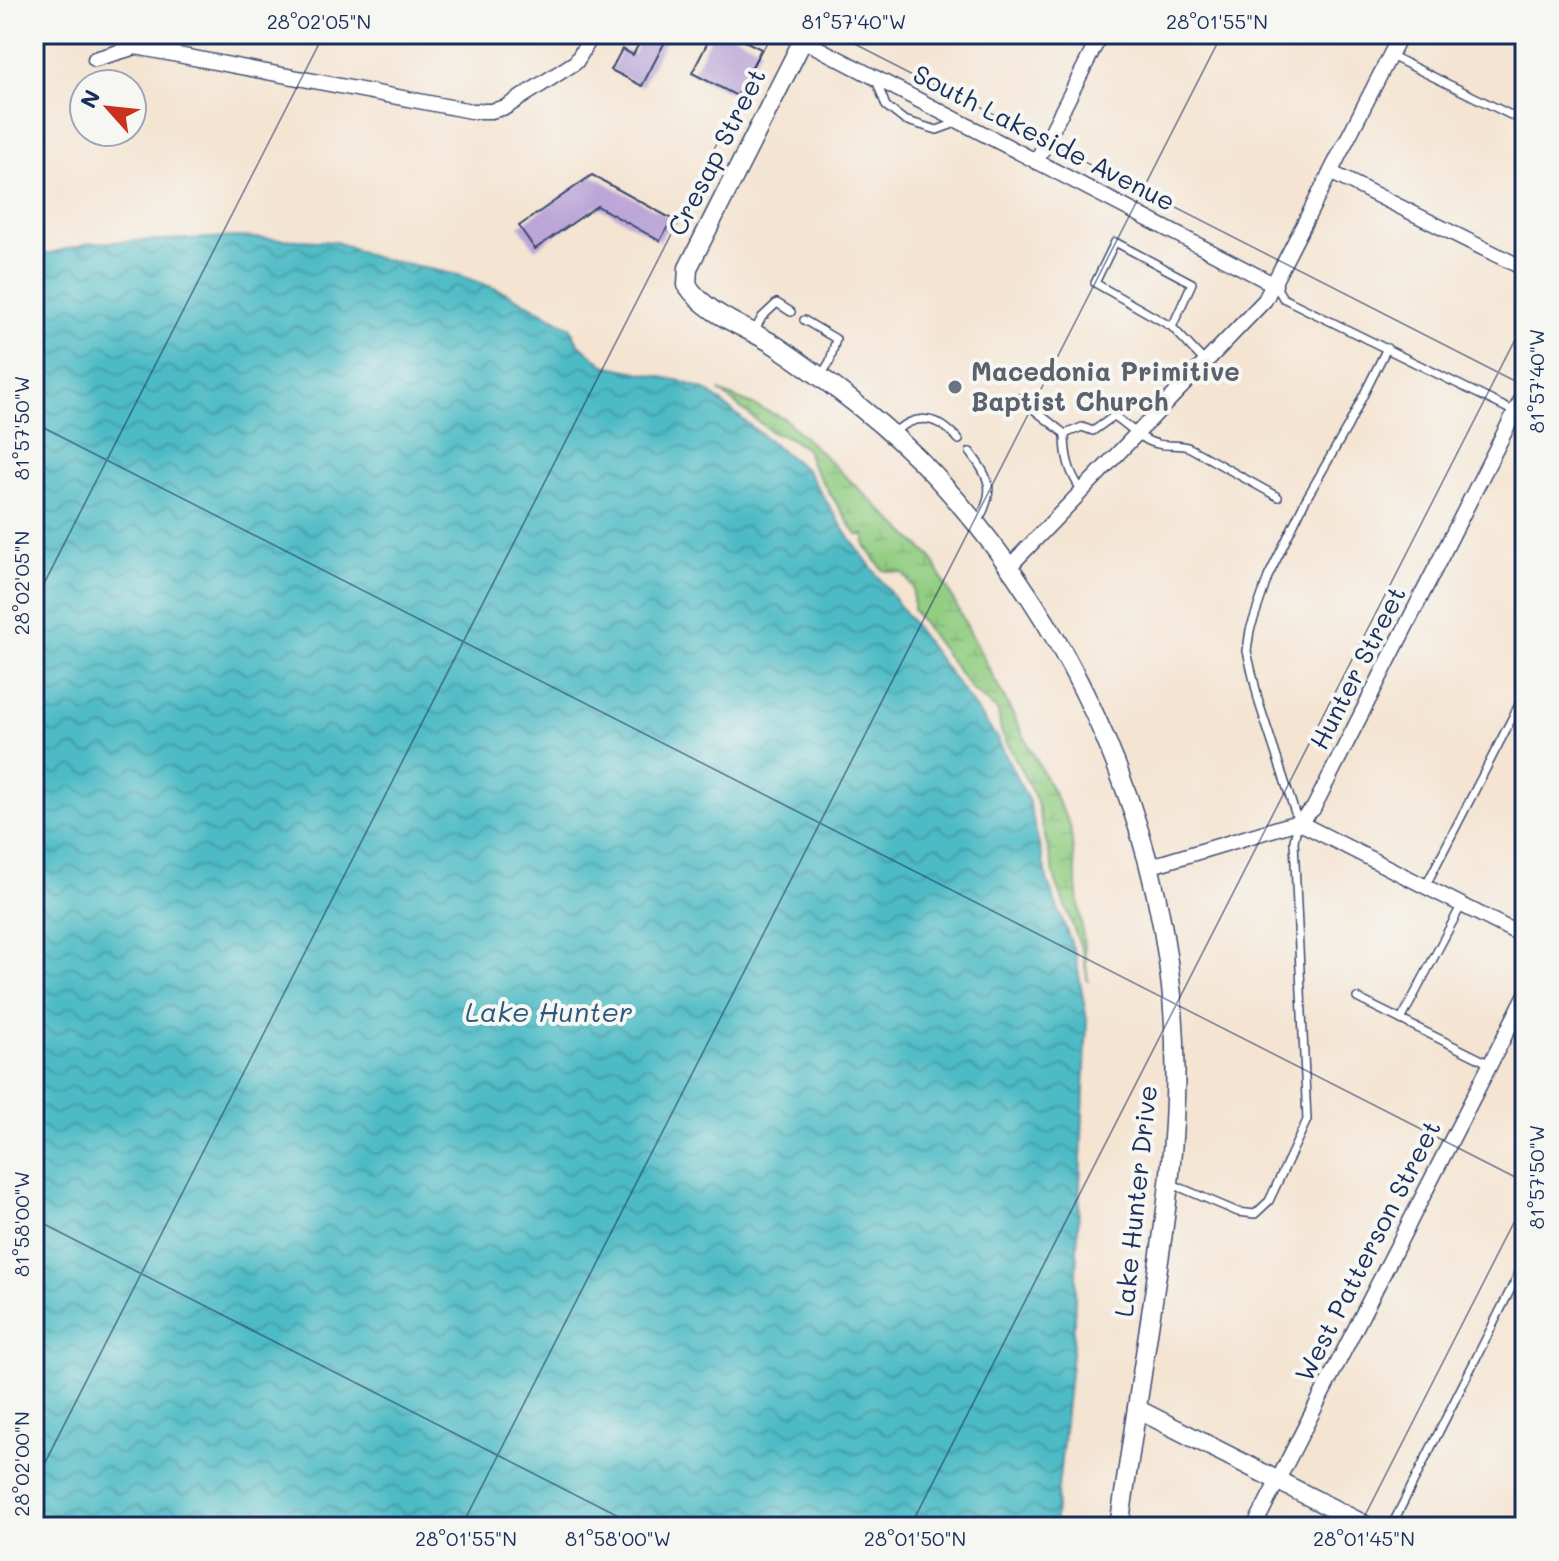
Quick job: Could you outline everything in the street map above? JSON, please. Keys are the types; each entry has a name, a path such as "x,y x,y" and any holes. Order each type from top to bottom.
{"street":[{"path":"95,59 136,47 471,111 491,111 506,107 576,62 593,34"},
{"path":"1036,162 1101,34"},
{"path":"1010,566 1265,300 1401,34"},
{"name":"South Lakeside Avenue","path":"800,36 1275,285"},
{"name":"Cresap Street","path":"693,294 687,285 688,268 800,36"},
{"path":"1332,173 1525,269"},
{"name":"Lake Hunter Drive","path":"693,294 705,305 754,332 850,398 933,474 977,523 1010,566 1075,671 1111,752 1137,824 1168,965 1174,1015 1175,1100 1170,1183 1119,1527"},
{"name":"Hunter Street","path":"1298,822 1313,809 1520,415 1525,392"},
{"path":"1148,867 1298,822 1525,937"},
{"name":"West Patterson Street","path":"1254,1527 1525,996"},
{"path":"1137,1409 1369,1527"}],"lane":[{"path":"1390,56 1525,122"},
{"path":"876,78 886,106 904,120 937,130 959,122"},
{"path":"1172,327 1192,283 1115,242 1095,283 1172,327 1206,363"},
{"path":"1275,285 1283,298 1520,415"},
{"path":"754,332 762,317 777,303 791,312"},
{"path":"804,320 836,339 830,361 820,377"},
{"path":"1170,1183 1238,1212 1255,1214 1269,1201 1303,1132 1308,1104 1294,841 1298,822 1259,703 1247,651 1250,630 1268,577 1387,348"},
{"path":"1019,398 1065,434 1071,477 1082,492"},
{"path":"1065,434 1082,427 1093,431 1114,416 1138,434 1160,445 1190,448 1278,497"},
{"path":"892,435 914,420 931,420 938,421 959,440"},
{"path":"970,452 989,484 986,507 977,523"},
{"path":"1425,887 1525,693"},
{"path":"1401,1020 1461,906"},
{"path":"1357,998 1490,1064"},
{"path":"1391,1527 1525,1261"}],"green space":[{"path":"719,391 784,418 931,557 1070,825 1088,982 1083,953 1056,882 1036,799 1001,731 998,711 971,689 913,610 913,587 903,573 883,570 865,545 865,535 857,535 811,464 806,449 788,437 773,433"}],"water":[{"name":"Lake Hunter","path":"237,237 336,242 373,257 458,275 505,292 570,327 578,343 604,365 680,381 707,391 807,471 849,537 997,738 1029,802 1048,883 1075,953 1087,1020 1073,1344 1054,1527 34,1527 34,257 90,243"}],"building":[{"path":"644,34 669,34 642,86 611,70 622,49 633,55"},
{"path":"712,34 731,34 761,49 737,96 692,73"},
{"path":"592,175 672,219 660,241 597,206 535,249 519,226"}],"place":[{"name":"Macedonia Primitive Baptist Church","path":"955,387"}]}
